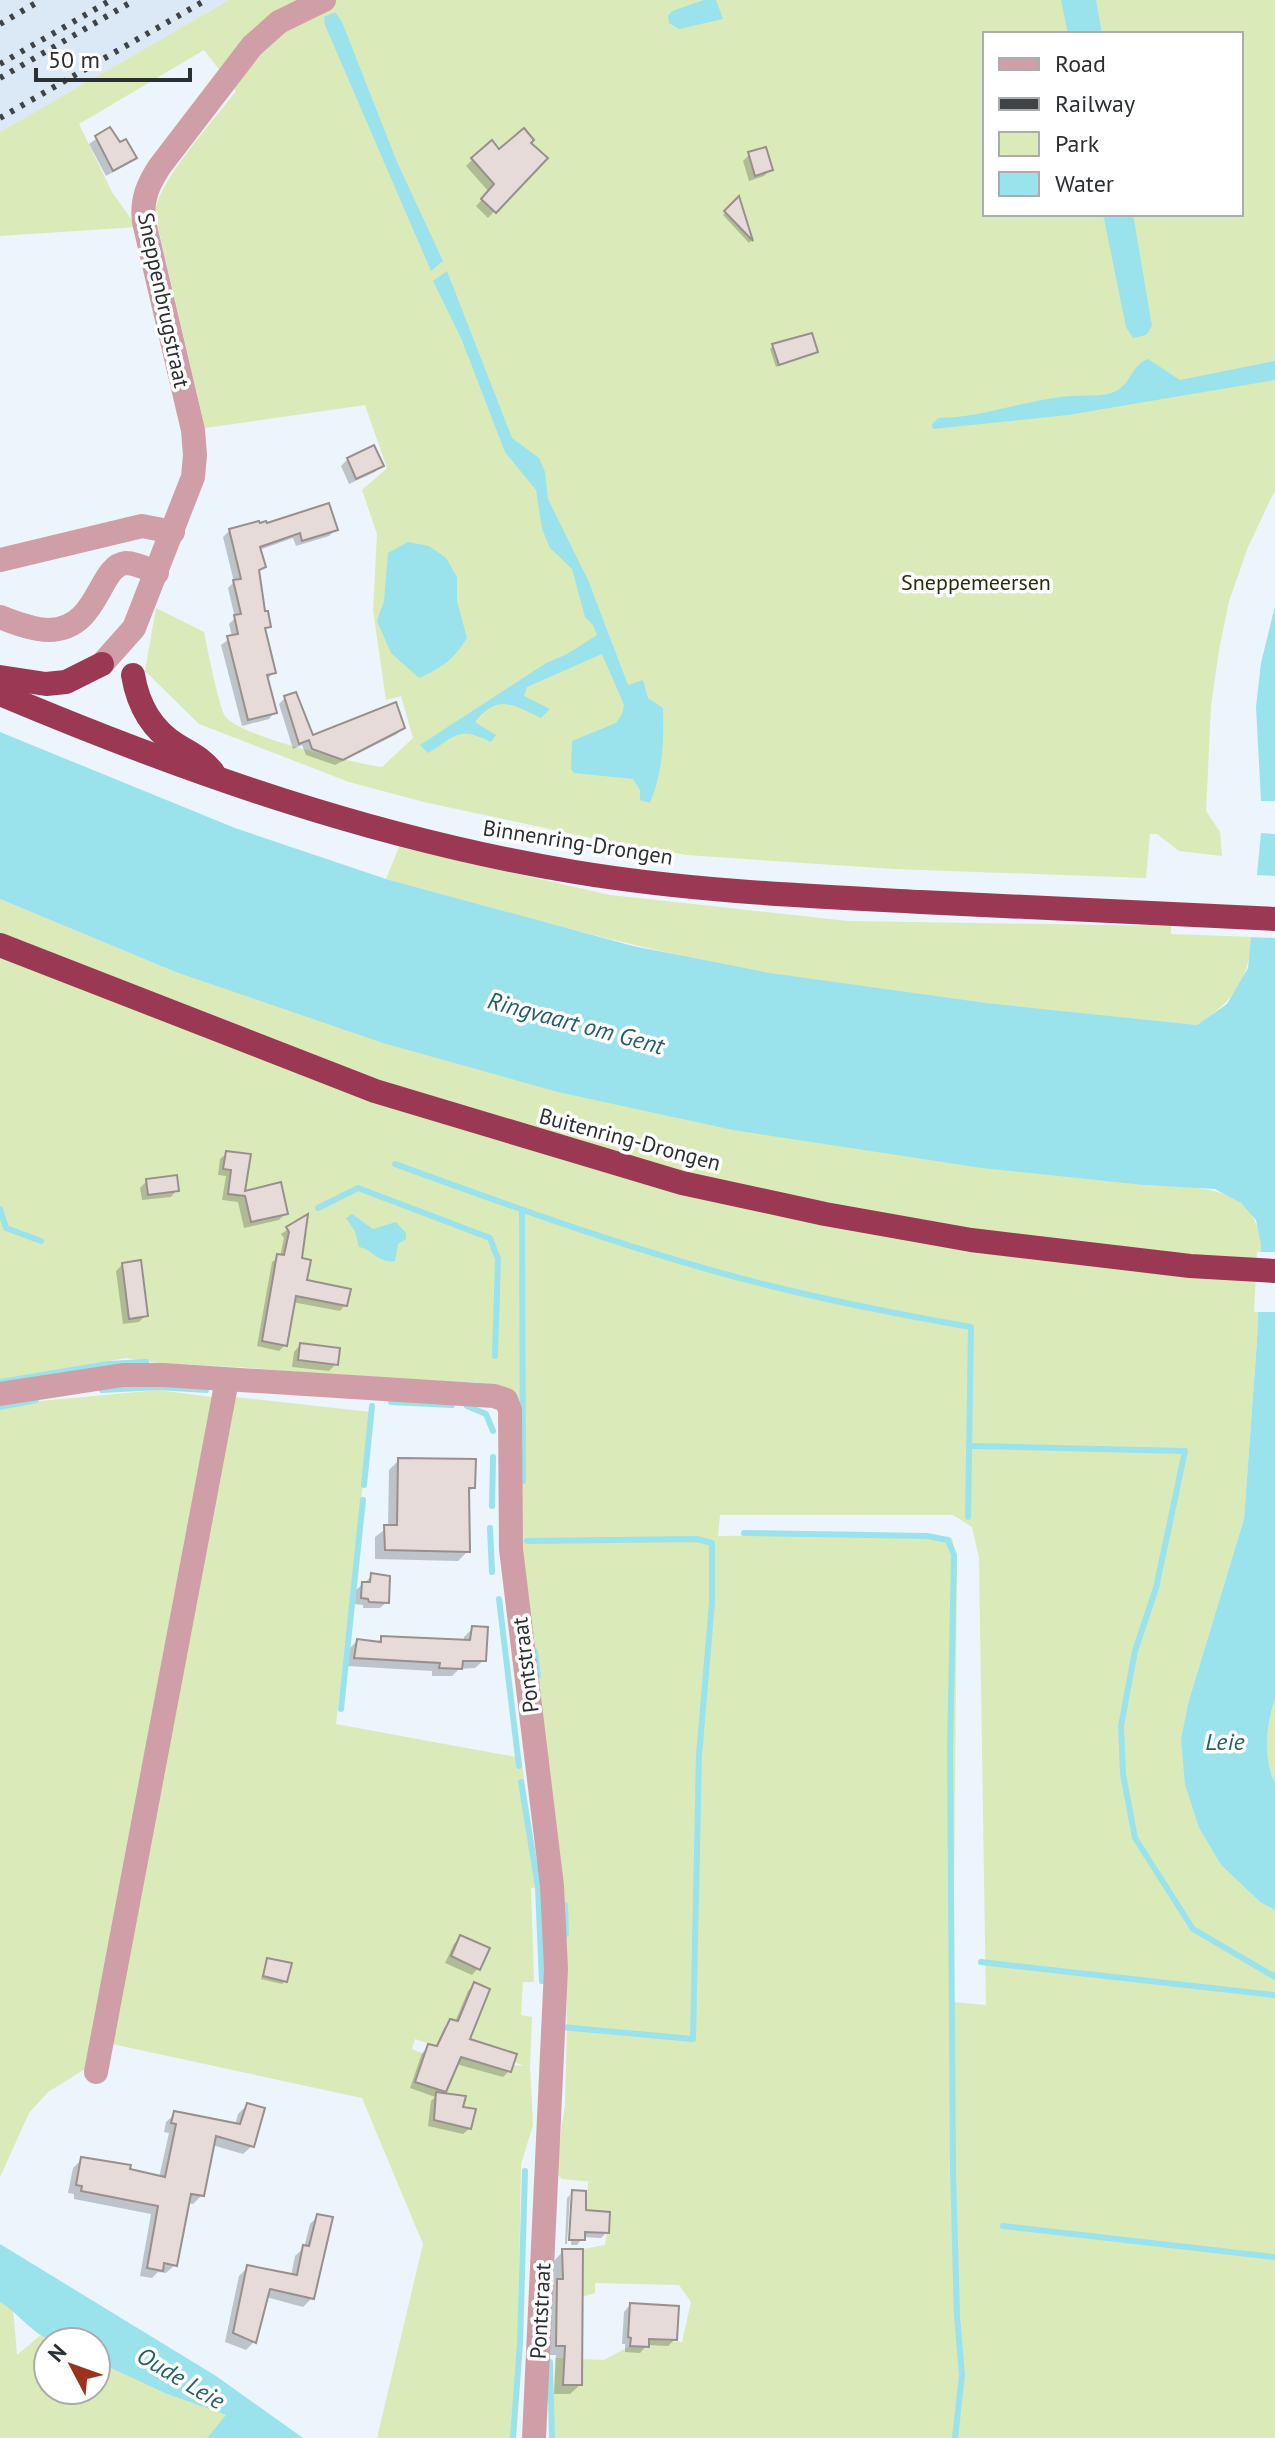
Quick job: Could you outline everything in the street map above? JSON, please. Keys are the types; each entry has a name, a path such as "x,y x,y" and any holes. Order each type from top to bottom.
{"highway":[{"path":"0,677 46,684 66,682 102,664"},
{"path":"133,675 136,691 149,720 177,745 199,756 219,780"},
{"name":"Binnenring-Drongen","path":"0,694 219,780 355,822 502,858 575,872 775,896 1275,919"},
{"name":"Buitenring-Drongen","path":"0,945 375,1091 682,1183 825,1214 971,1240 1190,1266 1275,1271"}],"street":[{"name":"Sneppenbrugstraat","path":"102,664 134,628 193,477 193,430 144,222 143,205 148,185 252,46 279,22 324,0"},
{"path":"0,560 142,526 173,532"},
{"path":"0,617 49,630 64,627 89,610 116,566 126,563 157,573"},
{"path":"133,675 134,628"},
{"name":"Pontstraat","path":"0,1394 123,1375 494,1396 506,1400 510,1410 511,1549 552,1886 556,1969 534,2438"},
{"path":"96,2072 227,1380"}],"shaded area":[{"path":"0,0 229,0 0,132"}],"green space":[{"name":"Sneppemeersen","path":"229,0 1275,0 1275,490 1248,547 1229,601 1219,650 1211,706 1206,811 1220,832 1222,856 1179,851 1157,834 1150,834 1146,878 895,869 687,855 605,841 424,802 349,782 199,724 145,671 156,608 204,632 222,710 235,724 299,748 382,767 413,738 401,696 386,700 373,610 377,534 362,490 387,468 365,405 205,428 155,214 165,186 176,169 236,91 204,50 79,124 112,192 137,227 0,236 0,132"},
{"path":"399,847 610,895 848,921 1171,926 1171,934 1252,937 1247,966 1237,988 1221,1007 1197,1025 1036,1009 875,990 769,973 672,954 576,930 386,879"},
{"path":"0,899 173,971 1144,1185 1201,1188 1219,1192 1247,1209 1257,1224 1261,1245 1244,1519 1189,1700 1185,1785 1199,1828 1221,1865 1260,1902 1275,1910 1275,2438 552,2438 555,2358 604,2360 630,2346 648,2347 649,2339 682,2342 691,2302 679,2285 595,2283 595,2293 582,2297 583,2249 605,2245 610,2212 593,2211 585,2232 588,2182 594,2182 562,2179 555,2172 565,2105 564,1907 523,1568 515,1400 476,1382 405,1381 157,1363 126,1358 0,1380","holes":["720,1515 953,1515 972,1527 979,1558 986,2005 953,2002 957,1564 952,1538 899,1534 718,1536"]},
{"path":"158,1390 212,1397 85,2069 48,2092 29,2113 0,2177 0,1408"},
{"path":"235,1397 371,1412 336,1724 521,1758 539,1879 539,1887 531,1888 534,1982 523,1982 521,2015 532,2017 530,2067 533,2125 521,2164 516,2438 377,2438 423,2244 362,2098 112,2044","holes":["460,1935 490,1948 480,1969 451,1957","474,1982 490,1989 453,2076 422,2064 424,2054 412,2049 415,2039 437,2046 450,2019 458,2021","484,2043 516,2053 514,2062 524,2066 477,2062"]},
{"path":"1275,1699 1275,1783 1267,1741"},
{"path":"0,2302 13,2309 17,2355 32,2342 32,2406 112,2406 112,2366 226,2415 222,2438 0,2438"}],"water":[{"path":"704,0 716,0 723,19 679,29 669,23 668,16 672,11"},
{"path":"1061,0 1096,0 1102,32 1068,32"},
{"path":"335,12 342,22 397,162 443,261 431,271 325,25 324,17"},
{"path":"1103,216 1133,216 1152,326 1146,335 1133,338 1126,327"},
{"path":"447,271 512,438 539,458 545,472 548,499 588,580 628,685 643,680 648,698 663,708 662,756 650,803 640,800 640,790 633,779 574,773 571,769 572,741 616,723 622,714 624,705 602,654 527,687 524,696 550,709 541,718 514,706 499,705 491,707 475,722 496,735 491,742 464,734 452,737 428,753 420,745 546,663 597,635 585,617 572,569 550,548 542,529 536,490 505,452 461,338 433,281"},
{"path":"1148,359 1180,380 1275,361 1275,380 1068,415 933,429 932,424 938,418 972,415 1055,398 1110,394 1120,389 1138,366"},
{"path":"408,542 429,546 446,558 457,577 457,601 467,638 447,662 419,678 391,653 377,621 384,601 388,553"},
{"path":"1275,606 1275,801 1261,801 1256,707 1261,663"},
{"path":"0,732 235,828 386,879 633,946 770,973 986,1003 1197,1025 1227,1004 1248,968 1261,833 1275,834 1275,1699 1267,1741 1275,1783 1275,1910 1260,1902 1221,1865 1199,1828 1185,1785 1181,1739 1189,1700 1244,1519 1261,1245 1256,1220 1241,1203 1215,1189 982,1168 733,1130 558,1092 383,1043 173,971 0,899"},
{"path":"352,1214 373,1229 396,1222 406,1233 406,1239 398,1244 395,1261 380,1259 359,1247 355,1231 346,1218"},
{"name":"Oude Leie","path":"0,2244 216,2376 303,2438 207,2438 226,2415 165,2393 112,2368 112,2326 32,2328 0,2302"}],"pier":[{"path":"1253,875 1275,876 1275,938 1248,937"},
{"path":"1257,1252 1275,1252 1275,1312 1254,1312"}],"building":[{"path":"110,127 120,142 126,139 137,158 113,171 95,136"},
{"path":"524,128 534,140 531,143 548,158 496,213 481,199 494,184 471,158 492,140 499,149"},
{"path":"766,147 773,170 755,176 748,152"},
{"path":"739,196 753,241 724,211"},
{"path":"812,333 818,352 779,365 772,344"},
{"path":"374,445 384,466 356,479 347,458"},
{"path":"329,503 338,530 302,541 300,533 260,547 266,567 259,570 265,611 268,611 271,627 265,628 276,673 267,675 277,713 248,720 227,636 238,634 234,615 241,614 233,580 241,579 229,529 259,521 267,523"},
{"path":"296,692 313,735 396,702 405,728 343,760 312,749 309,740 299,744 284,696"},
{"path":"226,1151 251,1154 245,1191 281,1182 288,1214 251,1222 245,1196 228,1194 231,1170 223,1169"},
{"path":"177,1175 179,1191 148,1195 146,1179"},
{"path":"308,1214 302,1258 311,1260 307,1280 351,1289 347,1306 296,1296 287,1346 262,1341 277,1254 284,1255 289,1232 286,1227"},
{"path":"141,1260 148,1316 129,1319 122,1263"},
{"path":"300,1343 340,1348 338,1365 298,1360"},
{"path":"398,1458 476,1459 475,1488 469,1488 470,1552 385,1550 384,1525 397,1525"},
{"path":"371,1573 390,1576 389,1603 369,1602 361,1598 362,1582 370,1582"},
{"path":"472,1626 488,1627 486,1661 463,1661 462,1669 439,1668 440,1663 354,1658 357,1639 381,1642 381,1636 470,1640"},
{"path":"460,1935 490,1948 480,1970 451,1956"},
{"path":"267,1958 292,1963 287,1982 263,1976"},
{"path":"474,1982 490,1989 470,2039 517,2054 511,2072 461,2057 446,2092 415,2082 428,2044 437,2046 450,2019 458,2021"},
{"path":"436,2092 466,2096 463,2107 476,2109 471,2129 434,2120"},
{"path":"247,2103 265,2108 254,2147 216,2136 204,2196 191,2194 177,2266 164,2263 163,2271 147,2268 158,2206 81,2191 82,2186 76,2185 81,2157 131,2165 130,2169 165,2177 176,2124 171,2123 174,2111 240,2124"},
{"path":"572,2190 586,2191 586,2210 610,2212 609,2233 585,2232 585,2240 569,2240"},
{"path":"317,2214 333,2217 314,2299 270,2289 256,2343 233,2333 247,2265 297,2275 303,2245 309,2246"},
{"path":"562,2249 583,2249 582,2385 563,2385 565,2346 556,2346 557,2279 563,2279"},
{"path":"630,2303 679,2306 677,2340 649,2339 649,2347 630,2346"}],"waterway":[{"path":"395,1164 580,1229 720,1273 843,1303 971,1327 968,1517"},
{"path":"318,1208 358,1188 490,1238 498,1259 495,1356"},
{"path":"0,1209 6,1228 41,1241"},
{"path":"522,1210 523,1481"},
{"path":"0,1382 108,1364 146,1362"},
{"path":"102,1390 158,1387 206,1390"},
{"path":"0,1407 36,1400"},
{"path":"391,1402 452,1405"},
{"path":"364,1485 372,1406"},
{"path":"467,1406 486,1414 493,1431"},
{"path":"970,1446 1185,1451 1156,1588 1135,1651 1121,1726 1123,1774 1135,1838 1193,1929 1275,1977"},
{"path":"492,1506 493,1457"},
{"path":"341,1709 363,1500"},
{"path":"490,1528 492,1572"},
{"path":"744,1533 927,1536 948,1540 954,1555 950,1749 953,2171 962,2375 955,2438"},
{"path":"527,1541 697,1539 712,1543 712,1603 699,1755 693,2039 561,2027"},
{"path":"499,1599 519,1766"},
{"path":"535,1651 538,1676"},
{"path":"521,1782 538,1887 542,1981"},
{"path":"565,1905 566,1934"},
{"path":"981,1962 1275,1995"},
{"path":"513,2438 520,2344 525,2171"},
{"path":"1003,2226 1275,2257"},
{"path":"550,2362 552,2438"}],"railway":[{"path":"0,24 41,0"},
{"path":"0,64 111,0"},
{"path":"0,78 135,0"},
{"path":"0,118 206,0"}],"water label":[{"name":"Ringvaart om Gent","path":"576,1023"},
{"name":"Leie","path":"1225,1741"}]}
